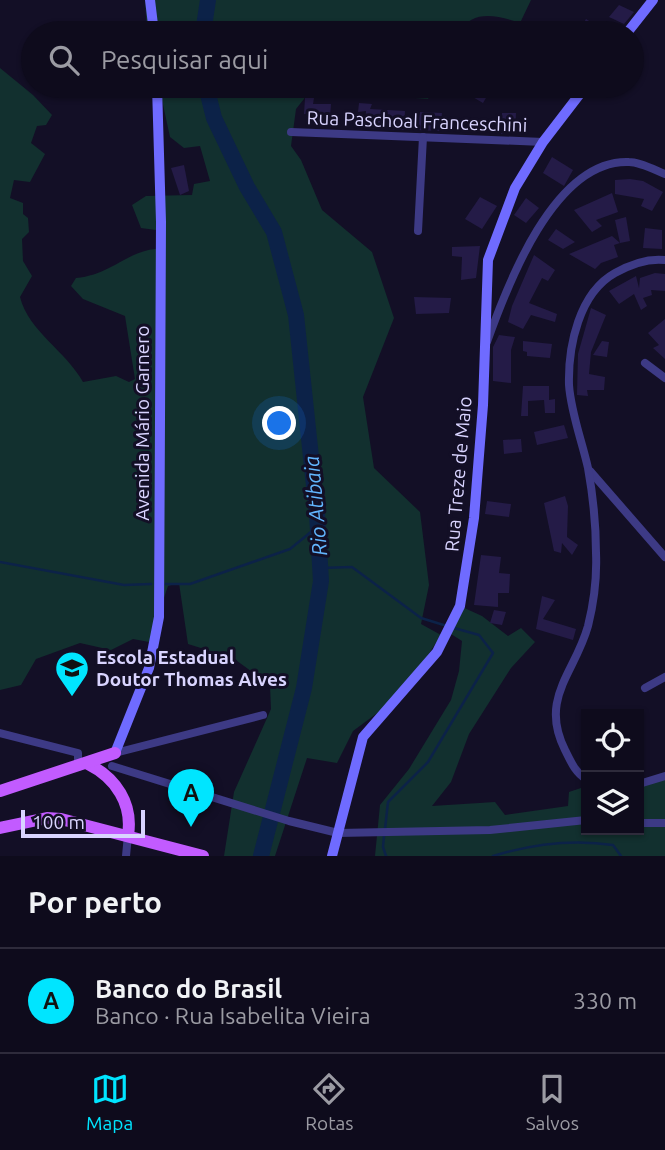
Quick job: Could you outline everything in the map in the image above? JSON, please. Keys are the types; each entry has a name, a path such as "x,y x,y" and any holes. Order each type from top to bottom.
{"main road":[{"path":"0,791 83,765 112,766"},
{"path":"83,765 112,766"},
{"path":"112,766 129,811 128,835"},
{"path":"0,828 47,818 89,824 203,856"}],"street":[{"path":"150,0 153,21"},
{"path":"636,21 653,0"},
{"name":"Avenida Mário Garnero","path":"112,766 149,668 159,617 161,222 157,98"},
{"name":"Rua Treze de Maio","path":"332,856 363,737 437,652 460,606 474,518 488,260 515,188 543,142 577,98"},
{"name":"Rua Paschoal Franceschini","path":"290,132 543,142"},
{"path":"418,231 423,137"},
{"path":"485,349 511,276 524,250 544,218 571,189 599,168 630,161 665,174"},
{"path":"581,776 562,745 554,712 556,697 584,637 594,594 596,553 588,469 569,385 578,324 588,298 604,279 632,264 665,260"},
{"path":"645,363 665,378"},
{"path":"588,469 665,557"},
{"path":"645,688 665,677"},
{"path":"112,766 263,715"},
{"path":"0,733 78,753 83,765"},
{"path":"112,766 289,821 338,833 490,830 581,821"},
{"path":"644,782 665,776"},
{"path":"644,823 665,823"},
{"path":"126,856 128,835"}],"green space":[{"path":"145,0 531,0 521,21 486,16 470,21 146,21"},
{"path":"0,68 21,85 21,98 36,98 52,115 46,125 37,126 31,143 45,154 30,182 14,180 10,198 23,203 23,214 28,218 29,232 22,239 23,261 32,276 20,297 31,321 83,382 116,376 129,382 135,379 125,316 83,299 71,286 76,278 88,276 136,254 156,249 156,230 141,228 132,205 146,196 192,195 194,184 210,181 200,146 184,148 170,137 162,98 305,98 296,109 291,146 301,160 322,210 372,252 394,318 363,397 374,468 420,512 429,585 421,624 441,635 415,675 380,711 353,731 337,763 307,758 275,856 224,856 234,792 271,709 270,685 233,658 188,644 179,583 168,586 149,642 133,639 111,650 80,643 36,659 21,685 0,690"},
{"path":"460,606 482,616 508,636 521,628 535,642 511,668 469,734 451,782 432,806 495,802 505,815 568,806 569,792 581,788 581,835 644,835 644,785 665,777 665,856 375,856 380,805 409,769 451,700 459,671 462,641 451,634"}],"building":[{"path":"619,5 634,12 626,21 609,17"},
{"path":"305,98 314,98 313,104 331,104 330,117 317,118 318,113 304,114"},
{"path":"359,103 372,104 370,109 405,111 404,130 365,128 366,111 358,112"},
{"path":"420,112 442,113 440,131 417,130"},
{"path":"502,113 516,113 515,134 501,134"},
{"path":"552,157 573,170 564,186 543,173"},
{"path":"184,165 189,191 180,195 171,168"},
{"path":"615,180 643,181 663,192 652,211 641,206 644,199 615,194"},
{"path":"612,193 618,212 596,220 602,226 592,232 574,210"},
{"path":"480,197 497,206 482,229 465,219"},
{"path":"526,198 539,208 526,223 514,215"},
{"path":"626,217 630,241 620,243 615,220"},
{"path":"645,228 662,230 662,249 643,248"},
{"path":"556,229 575,242 563,249 548,240"},
{"path":"612,236 620,243 614,245 618,257 601,263 595,269 569,254"},
{"path":"480,246 476,278 461,280 462,257 452,256 452,247"},
{"path":"534,255 555,270 548,281 542,278 529,303 557,314 555,322 531,315 523,329 508,322"},
{"path":"655,273 665,274 665,291 651,290 652,295 643,298 647,306 641,310 634,294 619,304 609,291 636,276 639,288 640,278"},
{"path":"414,297 451,298 449,313 416,314"},
{"path":"591,308 606,315 591,352 589,374 605,377 604,390 587,390 588,396 577,395 578,354"},
{"path":"665,319 665,359 653,348 659,345 648,333"},
{"path":"499,335 515,337 511,350 511,383 493,381 493,347"},
{"path":"523,341 552,344 550,358 527,356 527,352 523,351"},
{"path":"602,341 609,342 607,357 593,355"},
{"path":"523,386 549,386 549,400 555,399 555,413 545,413 544,400 528,401 528,416 521,416"},
{"path":"564,425 568,438 537,445 534,432"},
{"path":"521,439 522,452 504,454 503,440"},
{"path":"565,496 568,506 567,537 578,545 572,555 562,543 561,553 554,551 544,503"},
{"path":"487,501 511,504 509,517 485,514"},
{"path":"481,555 501,557 499,573 510,574 509,593 498,593 498,607 474,605"},
{"path":"542,596 555,600 543,619 576,629 573,640 536,629"},
{"path":"494,610 506,612 502,625 490,623"}],"waterway":[{"name":"Rio Atibaia","path":"205,21 208,0"},
{"name":"Rio Atibaia","path":"209,98 214,118 247,187 274,232 296,315 317,514 321,581 304,688 261,856"},
{"path":"166,584 190,584 290,549 317,527"},
{"path":"0,562 124,585 151,584"},
{"path":"320,568 352,567 421,618 447,626"},
{"path":"385,829 388,802 428,762 493,653 479,635 454,628"},
{"path":"384,836 386,856"},
{"path":"493,856 522,848 582,842 613,845 621,856"}],"place":[{"name":"Escola Estadual Doutor Thomas Alves","path":"72,698"},
{"name":"Banco do Brasil","path":"191,827"}]}
